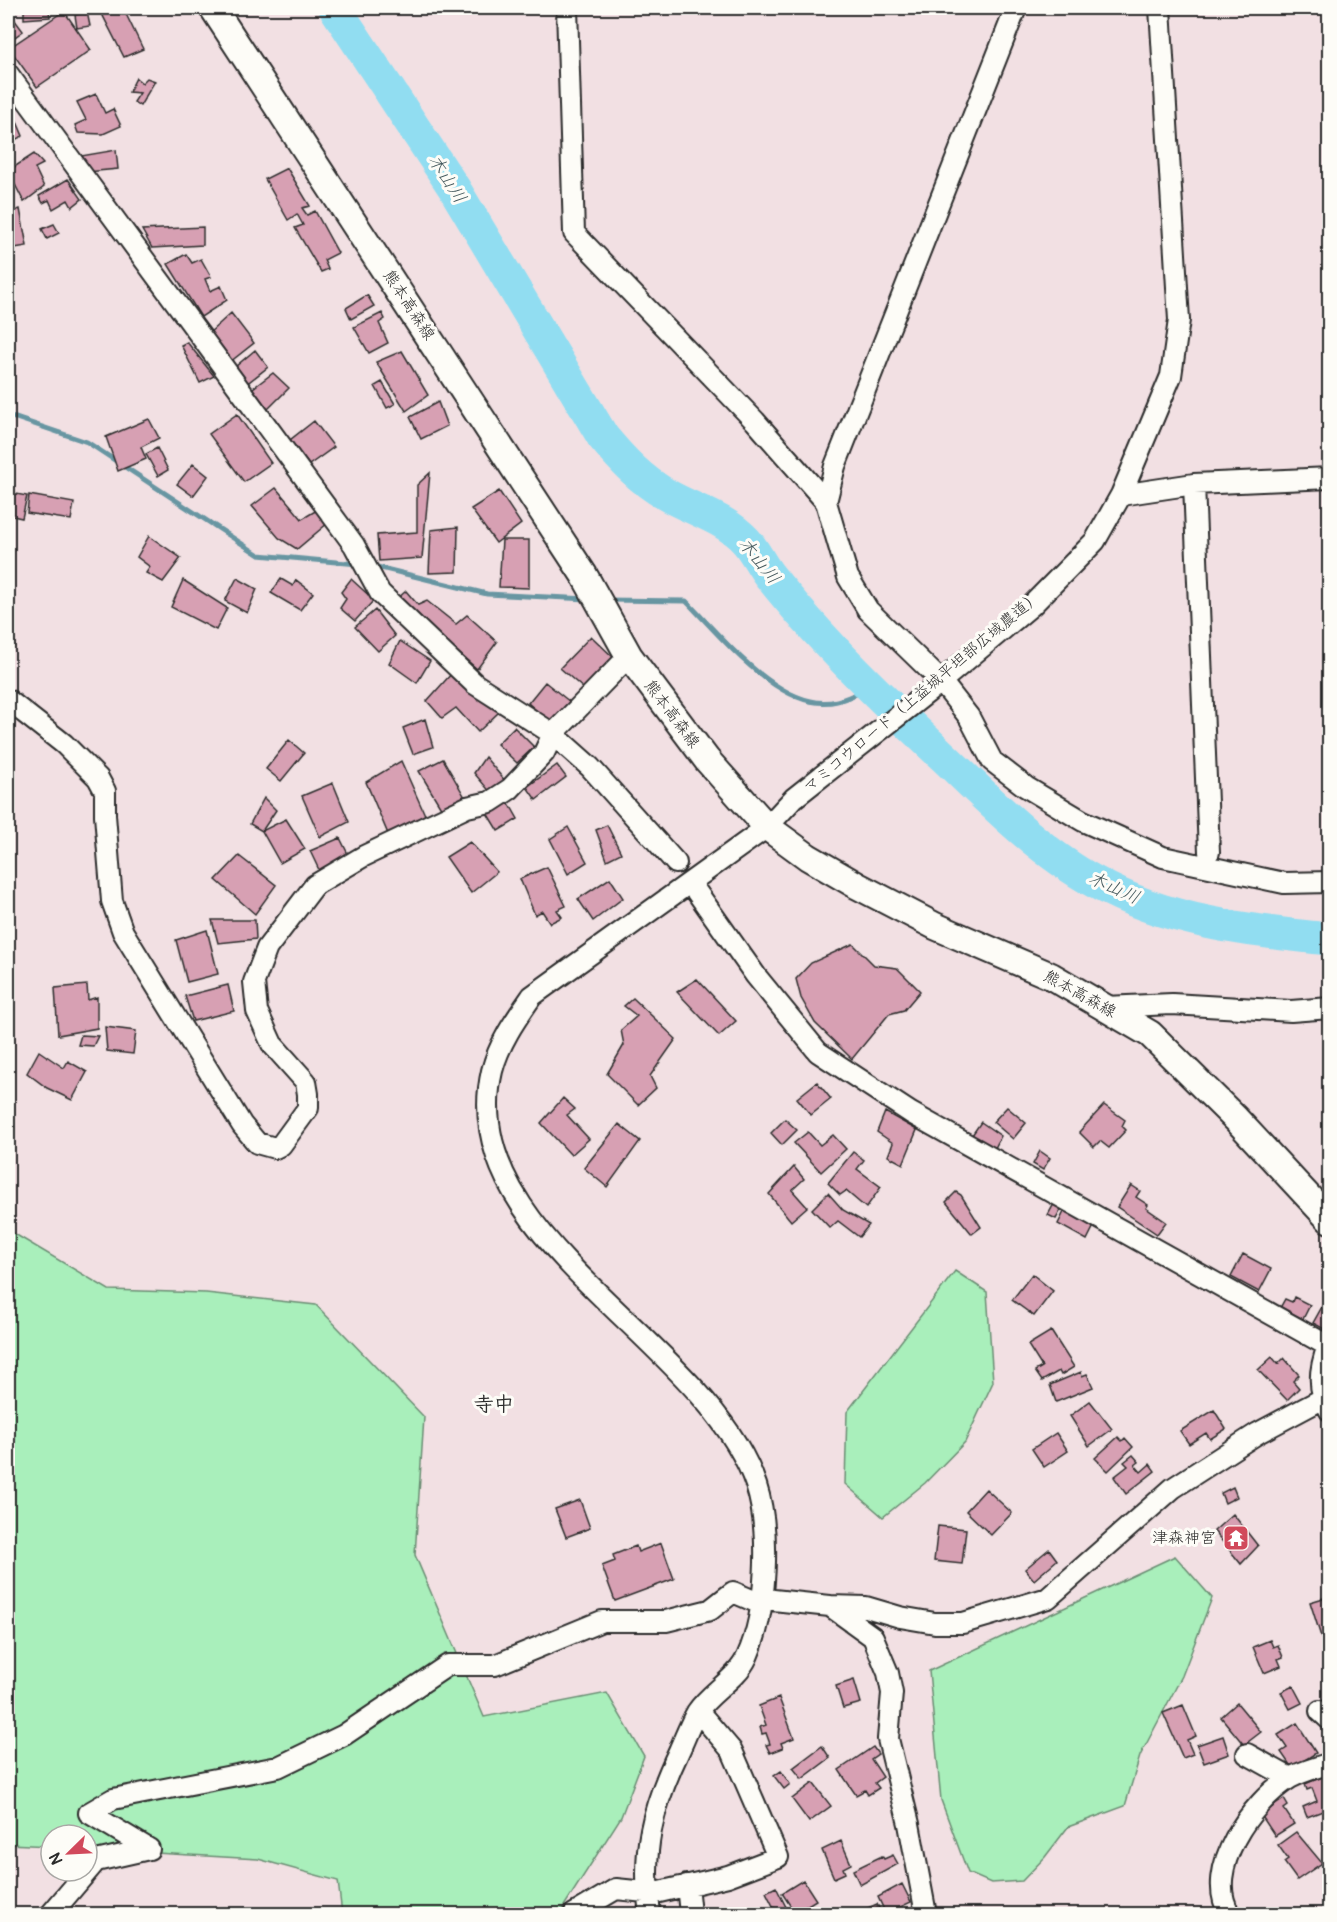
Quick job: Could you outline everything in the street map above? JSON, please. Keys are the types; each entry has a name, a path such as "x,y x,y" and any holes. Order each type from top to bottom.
{"main road":[{"name":"熊本高森線","path":"213,8 584,575 629,656 707,760 767,827 808,857 858,886 935,926 1051,976 1150,1034 1236,1119 1329,1220"}],"street":[{"path":"567,8 574,233 755,421 826,502 848,577 868,610 933,686 969,717 992,761 1026,787 1083,821 1163,856 1284,883 1329,882"},
{"path":"826,502 835,466 1016,8"},
{"name":"マミコウロード（上益城平坦部広域農道）","path":"650,1914 646,1892 646,1860 654,1807 698,1711 746,1660 764,1599 764,1539 756,1487 736,1441 711,1406 538,1228 514,1196 496,1158 489,1117 492,1071 507,1032 532,996 767,827 794,798 1032,604 1095,541 1121,495 1171,376 1179,320 1160,8"},
{"path":"8,74 354,545 380,593 475,684 553,734 590,767 675,863"},
{"path":"1121,495 1194,484 1329,478"},
{"path":"1194,484 1209,852"},
{"path":"8,700 64,744 98,778 105,791 112,901 123,932 242,1125 256,1143 274,1148 281,1145 308,1108 308,1094 306,1082 272,1044 257,1011 254,982 267,948 315,885 364,856 466,807 490,802 510,789 544,753 553,734 629,656"},
{"path":"51,1914 96,1861 149,1849 89,1813 113,1799 279,1767 344,1735 448,1665 495,1665 602,1621 666,1621 710,1610 733,1592 754,1601 764,1599 830,1606 866,1607 900,1617 935,1623 963,1623 1048,1598 1173,1488 1258,1433 1327,1405 1319,1368 1329,1347 911,1113 818,1052 756,976 696,891"},
{"path":"1105,1007 1172,1004 1291,1011 1329,1008"},
{"path":"830,1606 873,1637 888,1673 892,1693 888,1739 909,1824 926,1914"},
{"path":"574,1914 616,1889 655,1893 728,1876 778,1857 732,1751 698,1711"},
{"path":"1247,1754 1290,1778"},
{"path":"1221,1911 1221,1890 1232,1843 1262,1802 1290,1778 1329,1764"},
{"path":"687,1886 690,1914"}],"green space":[{"path":"8,1230 109,1290 206,1293 316,1305 424,1417 415,1555 484,1717 607,1693 644,1756 621,1817 559,1914 342,1914 338,1881 258,1859 99,1850 99,1823 39,1823 39,1845 8,1844"},
{"path":"955,1271 987,1292 993,1382 965,1442 925,1483 883,1517 845,1484 847,1412"},
{"path":"1175,1556 1212,1598 1182,1676 1140,1756 1125,1806 1068,1827 1045,1857 1022,1881 991,1883 968,1873 941,1800 929,1671"}],"building":[{"path":"110,8 123,8 143,49 124,57 101,12"},
{"path":"24,11 49,11 50,17 24,19"},
{"path":"64,11 91,50 37,87 9,48"},
{"path":"87,12 90,26 77,28 75,15"},
{"path":"11,15 23,31 8,42 8,17"},
{"path":"136,78 142,83 147,78 155,81 140,106 134,102 140,93 129,92"},
{"path":"96,94 105,113 113,109 121,126 103,134 78,133 75,125 86,120 77,102"},
{"path":"12,110 23,136 8,143 8,112"},
{"path":"116,150 118,169 87,172 81,156"},
{"path":"34,154 43,164 35,168 44,187 24,202 8,171"},
{"path":"287,168 310,206 302,208 307,215 315,211 338,253 324,260 328,269 321,272 295,228 303,225 297,214 288,220 265,179"},
{"path":"68,179 82,199 72,207 68,200 53,209 49,200 43,203 39,196"},
{"path":"20,209 27,246 8,249 8,211 9,213"},
{"path":"54,224 59,233 47,239 42,229"},
{"path":"203,227 203,245 152,248 142,230"},
{"path":"186,254 192,263 201,259 211,277 205,279 210,291 221,286 227,300 201,317 168,264"},
{"path":"367,295 374,306 351,319 346,308"},
{"path":"231,313 254,343 230,362 208,334"},
{"path":"382,313 385,319 379,323 388,343 369,353 354,327"},
{"path":"187,342 214,376 200,383 181,345"},
{"path":"255,350 268,367 245,385 235,367"},
{"path":"402,351 428,395 406,411 376,362"},
{"path":"273,373 289,388 267,410 249,391"},
{"path":"382,382 395,404 387,408 375,386"},
{"path":"438,402 447,426 421,439 410,417"},
{"path":"237,414 271,463 244,482 209,434"},
{"path":"149,419 159,438 141,447 146,459 118,471 106,437"},
{"path":"314,421 334,447 309,465 290,440"},
{"path":"157,448 168,470 158,476 146,454"},
{"path":"193,464 208,476 193,496 177,484"},
{"path":"430,473 422,558 379,561 377,535 417,532 417,485"},
{"path":"276,488 302,519 317,510 328,523 297,549 279,538 252,506"},
{"path":"499,491 521,524 496,543 471,509"},
{"path":"11,493 27,496 22,518 8,515"},
{"path":"29,495 74,503 71,520 27,513"},
{"path":"458,527 457,572 429,573 431,530"},
{"path":"149,536 181,558 163,582 146,573 150,567 137,557"},
{"path":"502,540 529,540 529,588 499,587"},
{"path":"237,578 257,589 247,613 225,601"},
{"path":"281,579 293,586 296,580 313,593 300,610 271,593"},
{"path":"351,579 374,600 355,621 340,608 346,599 341,592"},
{"path":"183,580 227,608 216,630 171,607"},
{"path":"406,591 418,605 427,601 456,624 467,615 497,642 477,669 397,599"},
{"path":"375,610 395,636 378,651 355,627"},
{"path":"591,636 614,658 584,689 560,668"},
{"path":"400,641 430,661 417,683 389,663"},
{"path":"452,673 499,712 478,732 456,708 442,718 427,701"},
{"path":"545,682 570,702 552,724 528,703"},
{"path":"425,719 433,747 413,754 403,728"},
{"path":"514,727 534,747 517,763 497,744"},
{"path":"289,740 304,753 281,781 266,769"},
{"path":"485,757 506,782 492,794 474,773"},
{"path":"443,759 466,799 443,811 419,771"},
{"path":"401,761 426,817 388,834 366,782"},
{"path":"557,765 566,777 536,800 527,787"},
{"path":"333,783 349,822 320,837 302,796"},
{"path":"264,798 276,810 262,831 250,824"},
{"path":"509,803 518,819 498,831 487,813"},
{"path":"286,819 305,849 280,863 262,831"},
{"path":"607,825 621,853 607,860 596,830"},
{"path":"568,827 587,862 568,874 550,839"},
{"path":"340,838 348,854 320,872 310,851"},
{"path":"470,842 497,872 471,893 446,857"},
{"path":"239,856 276,885 255,914 216,880"},
{"path":"547,867 566,906 557,910 562,917 550,923 542,911 535,915 520,879"},
{"path":"610,878 623,898 593,921 578,899"},
{"path":"212,920 255,920 256,939 218,943"},
{"path":"207,930 218,974 187,982 176,940"},
{"path":"853,944 874,965 897,968 920,991 904,1010 889,1014 852,1059 815,1023 801,998 796,979 811,963"},
{"path":"697,979 736,1021 719,1036 677,992"},
{"path":"87,985 88,1000 97,997 97,1028 58,1035 55,988"},
{"path":"228,985 234,1011 193,1021 185,996"},
{"path":"633,998 676,1039 650,1076 656,1088 638,1105 607,1074 624,1045 621,1030 637,1016 624,1006"},
{"path":"105,1027 136,1031 133,1054 107,1051"},
{"path":"81,1035 98,1036 93,1046 78,1045"},
{"path":"39,1051 64,1068 68,1061 87,1072 72,1100 47,1088 27,1073"},
{"path":"817,1082 831,1099 811,1115 797,1098"},
{"path":"563,1098 575,1109 567,1115 589,1139 571,1155 541,1123"},
{"path":"1104,1105 1125,1120 1122,1126 1126,1130 1109,1148 1100,1141 1094,1147 1079,1132"},
{"path":"1007,1107 1026,1123 1013,1139 993,1122"},
{"path":"885,1112 917,1130 903,1164 888,1156 893,1143 877,1132"},
{"path":"785,1119 797,1130 782,1145 771,1133"},
{"path":"981,1122 1001,1136 995,1148 972,1135"},
{"path":"619,1124 640,1141 607,1187 584,1168"},
{"path":"808,1132 820,1145 833,1135 846,1149 821,1172 794,1143"},
{"path":"1040,1151 1050,1158 1043,1170 1033,1164"},
{"path":"853,1152 864,1160 857,1169 881,1187 866,1208 846,1191 840,1195 828,1183"},
{"path":"794,1167 804,1179 792,1190 807,1207 791,1221 769,1194"},
{"path":"1131,1185 1140,1191 1136,1197 1148,1205 1146,1208 1166,1222 1157,1234 1117,1207"},
{"path":"956,1192 961,1195 981,1227 972,1234 946,1202"},
{"path":"828,1193 843,1210 869,1225 859,1237 838,1221 830,1228 812,1209"},
{"path":"1055,1202 1063,1206 1056,1219 1048,1215"},
{"path":"1067,1206 1096,1222 1087,1240 1058,1224"},
{"path":"1243,1254 1271,1269 1259,1292 1231,1277"},
{"path":"1032,1274 1053,1291 1034,1316 1012,1300"},
{"path":"1294,1297 1310,1305 1303,1319 1280,1308 1285,1299 1292,1302"},
{"path":"1323,1305 1330,1309 1330,1332 1313,1323"},
{"path":"1051,1331 1074,1367 1061,1375 1059,1371 1042,1381 1035,1371 1042,1367 1028,1345"},
{"path":"1272,1357 1278,1364 1284,1358 1299,1375 1293,1381 1299,1388 1287,1400 1258,1370"},
{"path":"1081,1372 1082,1376 1087,1374 1093,1387 1056,1402 1050,1385"},
{"path":"1090,1401 1112,1429 1089,1446 1070,1416"},
{"path":"1214,1410 1226,1429 1210,1439 1206,1433 1189,1444 1180,1431"},
{"path":"1056,1433 1068,1451 1044,1467 1032,1449"},
{"path":"1118,1437 1122,1441 1125,1438 1133,1447 1108,1471 1095,1458"},
{"path":"1133,1455 1139,1462 1135,1465 1141,1472 1150,1464 1155,1471 1126,1494 1114,1477 1128,1466 1124,1462"},
{"path":"1233,1487 1237,1497 1225,1503 1221,1493"},
{"path":"986,1489 1012,1513 991,1535 966,1511"},
{"path":"580,1500 590,1528 566,1537 555,1509"},
{"name":"津森神宮","path":"1233,1514 1258,1546 1241,1564 1214,1531"},
{"path":"938,1526 966,1529 962,1564 934,1561"},
{"path":"661,1543 674,1579 615,1601 602,1566 615,1561 613,1555 636,1546 638,1552"},
{"path":"1049,1549 1057,1560 1034,1580 1025,1569"},
{"path":"1330,1596 1330,1641 1323,1643 1310,1602"},
{"path":"1270,1640 1273,1647 1278,1645 1283,1657 1278,1659 1281,1666 1264,1673 1253,1647"},
{"path":"854,1680 861,1703 843,1708 836,1686"},
{"path":"1293,1686 1302,1703 1290,1709 1281,1692"},
{"path":"779,1698 794,1738 781,1743 783,1748 770,1753 766,1745 770,1744 766,1733 762,1734 760,1727 766,1725 759,1706"},
{"path":"1237,1703 1261,1732 1244,1745 1221,1717"},
{"path":"1183,1705 1196,1736 1187,1740 1193,1754 1183,1758 1163,1713"},
{"path":"1297,1723 1316,1753 1292,1768 1281,1752 1287,1748 1278,1735"},
{"path":"1223,1736 1229,1754 1204,1763 1197,1745"},
{"path":"822,1746 830,1758 802,1779 793,1768"},
{"path":"873,1747 878,1754 871,1759 883,1777 875,1783 879,1788 868,1795 865,1790 856,1795 839,1770"},
{"path":"781,1771 790,1784 784,1789 774,1776"},
{"path":"1324,1776 1330,1789 1328,1809 1307,1817 1303,1807 1317,1801 1312,1788 1307,1790 1305,1784"},
{"path":"813,1783 831,1806 809,1822 792,1799"},
{"path":"1284,1799 1288,1806 1284,1809 1294,1824 1275,1836 1261,1815"},
{"path":"1296,1832 1322,1863 1297,1880 1284,1862 1288,1859 1278,1845"},
{"path":"841,1841 851,1864 843,1868 845,1873 834,1878 822,1850"},
{"path":"893,1855 898,1864 860,1885 853,1870 882,1856 884,1859"},
{"path":"803,1880 816,1900 795,1913 782,1893"},
{"path":"902,1884 911,1902 886,1914 878,1897"},
{"path":"776,1887 787,1909 777,1914 766,1892"},
{"path":"877,1904 882,1914 856,1913"}],"waterway":[{"name":"木山川","path":"335,8 454,188 603,437 632,469 667,495 719,520 738,533 789,600 855,671 999,810 1036,842 1075,870 1122,896 1179,916 1239,928 1330,939"},
{"path":"8,417 87,442 259,555 358,564"},
{"path":"373,566 487,594 588,599"},
{"path":"606,600 686,601 754,669 775,685 796,696 816,702 837,701 871,687"}],"place":[{"name":"津森神宮","path":"1236,1538"}],"district":[{"name":"寺中","path":"494,1404"}]}
